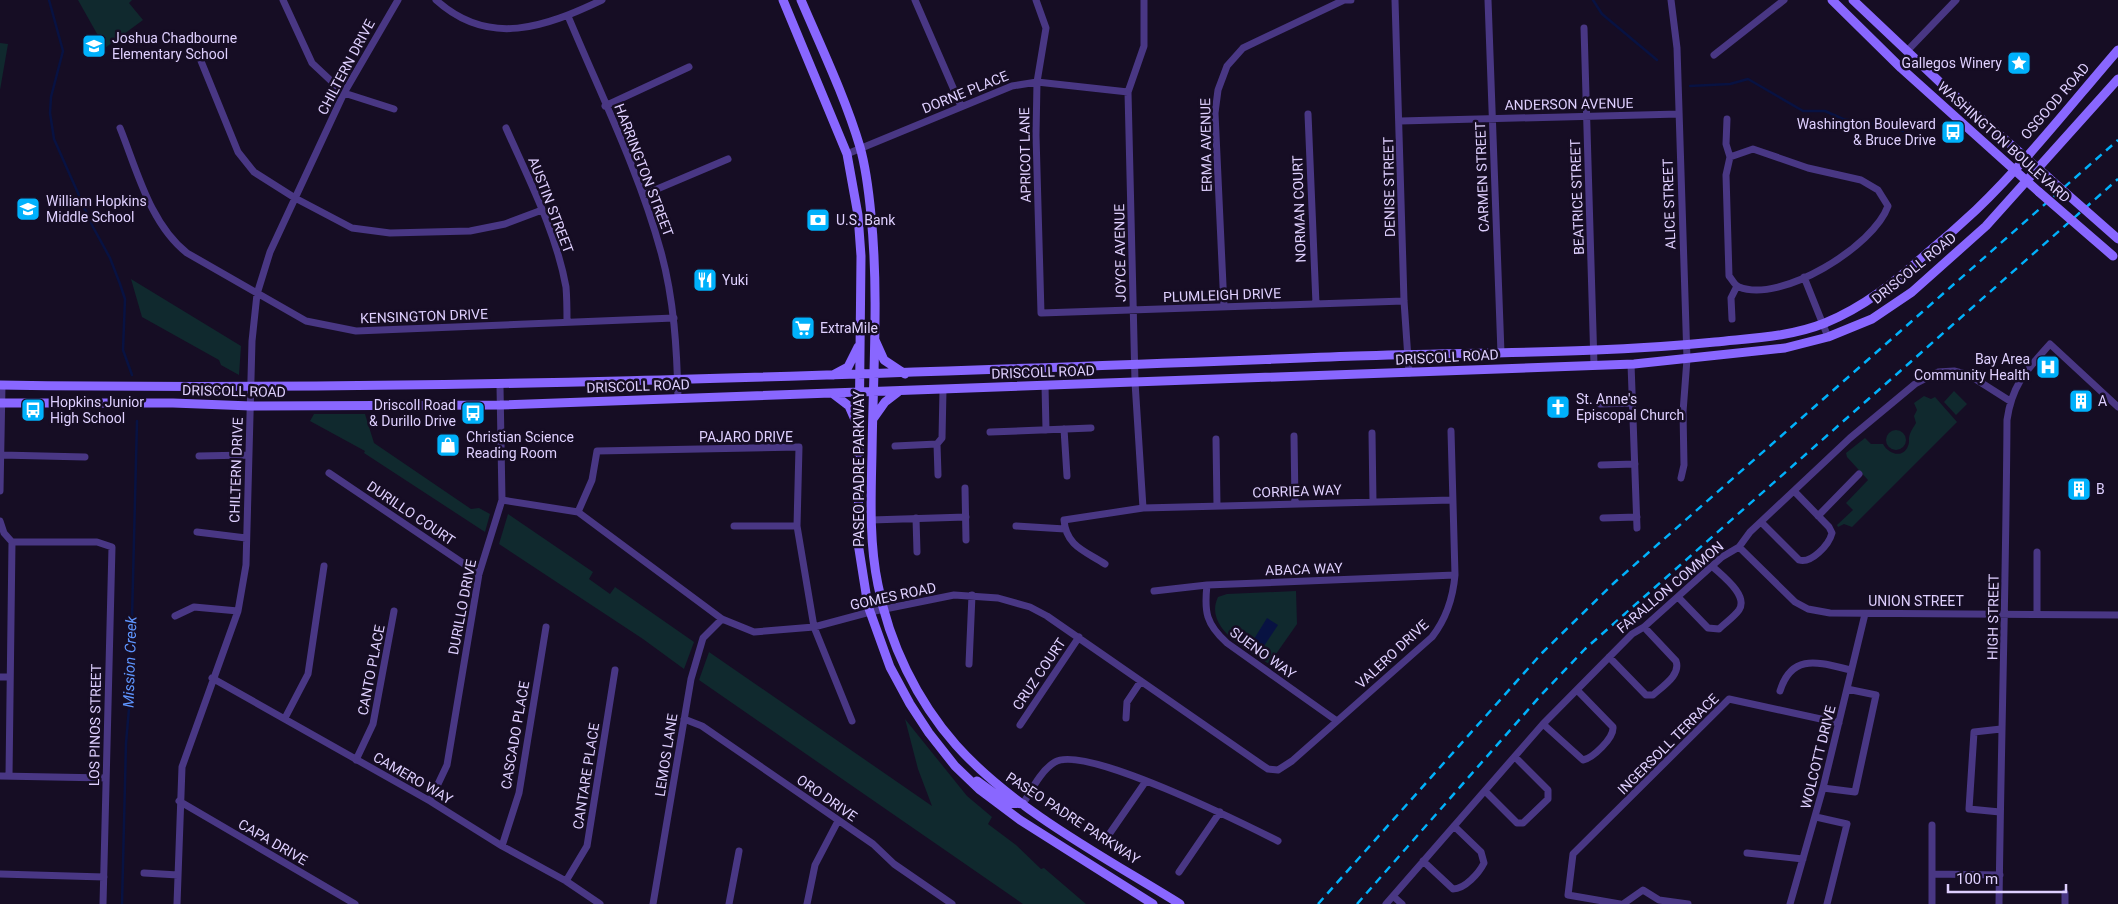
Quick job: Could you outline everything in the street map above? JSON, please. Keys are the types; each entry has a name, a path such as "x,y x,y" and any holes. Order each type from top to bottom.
{"street":[{"path":"284,0 312,63 344,93 394,109"},
{"name":"CHILTERN DRIVE","path":"177,904 179,801 182,767 212,678 238,611 246,565 247,455 252,341 257,294 270,252 344,93 398,0"},
{"path":"436,0 473,24 508,31 568,16 602,0"},
{"name":"PASEO PADRE PARKWAY","path":"783,0 848,154 860,244 858,543 862,576 870,612 886,659 905,697 929,733 961,772 1013,816 1153,904"},
{"name":"PASEO PADRE PARKWAY","path":"801,0 861,150 870,209 875,263 871,520 875,568 884,610 905,666 935,718 968,758 999,786 1023,804 1180,904"},
{"path":"915,0 961,106"},
{"name":"APRICOT LANE","path":"1036,0 1046,28 1038,82 1036,135 1041,313"},
{"name":"JOYCE AVENUE","path":"1143,508 1135,382 1128,92 1144,46 1144,0"},
{"name":"ERMA AVENUE","path":"1224,307 1215,113 1218,90 1227,66 1243,48 1344,0 1351,0"},
{"name":"DENISE STREET","path":"1395,0 1404,301 1409,373"},
{"name":"CARMEN STREET","path":"1488,0 1501,353"},
{"name":"ALICE STREET","path":"1671,0 1677,48 1687,359 1682,412 1684,465 1681,478"},
{"path":"1714,55 1784,0"},
{"name":"WASHINGTON BOULEVARD","path":"1832,0 1901,68 2039,192 2116,258"},
{"name":"WASHINGTON BOULEVARD","path":"1853,0 2024,157 2118,239"},
{"path":"1907,51 1956,0"},
{"name":"HARRINGTON STREET","path":"568,16 643,195 662,253 674,318 678,398"},
{"name":"BEATRICE STREET","path":"1584,28 1594,365"},
{"name":"OSGOOD ROAD","path":"2014,169 2118,50"},
{"path":"201,61 238,152 254,172 295,198 352,228 390,233 470,231 505,224 542,210"},
{"path":"606,106 689,67"},
{"path":"2028,181 2118,79"},
{"name":"DORNE PLACE","path":"848,154 1012,86 1038,82 1128,92"},
{"name":"NORMAN COURT","path":"1308,114 1316,304"},
{"name":"ANDERSON AVENUE","path":"1400,121 1679,114"},
{"path":"1727,119 1726,144 1730,157 1726,174 1729,276 1737,286 1752,290 1771,288 1804,278 1856,246 1884,218 1888,206 1878,190 1861,180 1808,168 1753,149 1730,157"},
{"name":"KENSINGTON DRIVE","path":"120,128 150,202 164,230 174,243 257,294 306,321 356,331 674,318"},
{"name":"AUSTIN STREET","path":"506,128 558,252 564,280 567,322"},
{"path":"643,195 728,159"},
{"name":"DRISCOLL ROAD","path":"1,385 251,388 500,386 678,379 860,376 1408,354 1501,353 1686,346 1782,335 1823,324 1864,304 1887,288 1973,213 2014,169"},
{"name":"DRISCOLL ROAD","path":"1,403 173,403 250,406 500,405 1409,373 1631,364 1687,359 1785,348 1828,337 1872,319 1912,292 1986,226 2028,181"},
{"path":"1804,278 1828,337"},
{"path":"1732,319 1731,298 1737,286"},
{"name":"PLUMLEIGH DRIVE","path":"1041,313 1404,301"},
{"path":"874,336 884,360 905,374"},
{"path":"831,376 848,367 860,342"},
{"name":"HIGH STREET","path":"1999,904 2001,729 2006,614 2007,420 2010,401 2020,378 2050,344 2118,407"},
{"path":"1631,364 1637,528"},
{"name":"FARALLON COMMON","path":"1386,904 1544,724 1632,634 1644,627 1722,557 1739,547 1761,522 1850,438 1915,384 1938,372 1954,371 1969,375 2010,401"},
{"path":"0,491 1,385"},
{"path":"1045,385 1046,430"},
{"name":"DURILLO DRIVE","path":"430,801 446,766 479,574 502,500 500,386"},
{"path":"938,475 937,444 942,438 943,390"},
{"path":"872,421 884,402 900,391"},
{"path":"832,392 849,406 858,429"},
{"path":"1600,404 1632,403"},
{"path":"990,432 1091,428"},
{"path":"1064,429 1067,476"},
{"name":"VALERO DRIVE","path":"1278,770 1292,761 1432,637 1441,624 1453,593 1454,575 1451,431"},
{"path":"1372,433 1374,502"},
{"path":"1294,436 1295,504"},
{"path":"1216,439 1218,506"},
{"path":"896,446 937,444"},
{"name":"PAJARO DRIVE","path":"578,512 592,480 597,451 799,447 797,526 814,627 852,721"},
{"path":"1,454 85,457"},
{"path":"199,456 247,455"},
{"path":"1601,465 1635,464"},
{"name":"DURILLO COURT","path":"329,473 479,574"},
{"path":"1818,516 1859,474"},
{"path":"966,488 966,540"},
{"path":"1761,522 1799,560 1804,562 1810,560 1830,540 1832,533 1794,491"},
{"name":"GOMES ROAD","path":"502,500 578,512 722,618 754,632 814,627 870,612 954,595 998,598 1030,607 1079,638 1259,764 1268,769 1278,770"},
{"name":"CORRIEA WAY","path":"1065,529 1064,520 1143,508 1452,500"},
{"path":"871,520 966,517"},
{"path":"1603,518 1637,517"},
{"path":"916,518 917,552"},
{"path":"0,521 4,533 12,542 9,776"},
{"path":"734,526 797,526"},
{"path":"1016,526 1065,529 1065,534 1072,542 1105,564"},
{"path":"197,532 246,538"},
{"name":"LOS PINOS STREET","path":"12,542 97,542 112,547 103,904"},
{"name":"UNION STREET","path":"1739,547 1783,592 1808,609 1830,613 2118,615"},
{"path":"2037,552 2037,614"},
{"path":"285,718 308,674 324,566"},
{"path":"1678,597 1708,628 1719,629 1739,610 1742,602 1740,596 1712,566"},
{"name":"ABACA WAY","path":"1154,591 1207,585 1454,575"},
{"name":"SUENO WAY","path":"1207,585 1204,605 1209,622 1216,632 1227,643 1337,721"},
{"path":"969,664 972,595"},
{"path":"175,616 194,607 238,611"},
{"name":"CANTO PLACE","path":"356,760 373,724 394,611"},
{"name":"WOLCOTT DRIVE","path":"1790,904 1824,788 1865,614"},
{"name":"LEMOS LANE","path":"653,904 692,680 703,638 722,618"},
{"name":"CASCADO PLACE","path":"502,846 519,793 546,627"},
{"path":"1609,657 1646,695 1654,695 1677,673 1678,667 1676,661 1644,627"},
{"name":"CRUZ COURT","path":"1020,725 1079,638"},
{"path":"1780,692 1783,680 1801,663 1810,661 1851,670"},
{"name":"CANTARE PLACE","path":"566,881 587,846 615,670"},
{"path":"0,677 9,677"},
{"name":"CAMERO WAY","path":"212,678 430,801 502,846 566,881 600,904"},
{"path":"1126,718 1128,702 1141,681"},
{"path":"1824,788 1855,792 1876,695 1847,689"},
{"path":"1544,724 1582,760 1588,759 1610,738 1613,727 1577,690"},
{"name":"INGERSOLL TERRACE","path":"1622,904 1568,895 1573,854 1729,699 1839,723"},
{"name":"ORO DRIVE","path":"684,719 702,726 873,844 894,864 952,904"},
{"path":"2000,812 1970,809 1974,732 2001,729"},
{"path":"961,772 1006,802 1023,804 1042,775 1055,762 1071,757 1146,781 1220,812 1278,841"},
{"path":"1485,791 1518,823 1523,823 1548,799 1548,790 1515,757"},
{"path":"0,776 106,778"},
{"path":"1110,833 1146,781"},
{"name":"CAPA DRIVE","path":"179,801 355,904"},
{"path":"1179,872 1220,812"},
{"path":"1816,817 1847,824 1827,904"},
{"path":"807,904 815,864 838,821"},
{"path":"1932,825 1932,904"},
{"path":"1423,861 1453,889 1464,885 1480,870 1484,863 1483,856 1454,826"},
{"path":"728,904 739,851"},
{"path":"1747,852 1803,859"},
{"path":"144,873 178,875"},
{"path":"0,874 104,877"},
{"path":"1932,874 2000,875"},
{"path":"1622,904 1643,890 1659,900 1688,904"},
{"path":"2064,893 2065,904"},
{"path":"1393,896 1402,904"}],"green space":[{"path":"78,0 132,0 129,3 143,20 105,48"},
{"path":"0,43 8,44 0,90"},
{"path":"131,279 241,346 239,375 221,365 219,360 142,317"},
{"path":"1954,391 1967,404 1956,415 1944,402"},
{"path":"1924,396 1931,399 1935,397 1957,422 1852,527 1844,524 1838,527 1837,525 1853,510 1846,503 1868,480 1847,457 1846,453 1865,438 1871,444 1883,444 1888,450 1896,454 1903,453 1908,446 1909,436 1916,423 1914,416 1917,410 1914,403"},
{"path":"314,414 365,414 374,443 471,509 479,508 490,514 485,532 364,453 365,451 310,421"},
{"path":"1896,430 1903,433 1906,440 1903,447 1896,450 1889,447 1886,440 1889,433"},
{"path":"508,514 593,572 589,579 610,594 615,587 694,642 684,669 643,639 499,544"},
{"path":"1296,591 1297,624 1269,664 1230,637 1217,619 1215,608 1218,597 1227,594"},
{"path":"709,652 932,806 918,769 905,719 967,796 992,817 988,824 1086,904 1023,904 699,680"}],"shaded area":[{"path":"1267,618 1278,625 1264,646 1254,639"}],"waterway":[{"name":"Mission Creek","path":"49,0 63,51 51,97 50,113 54,139 93,227 110,258 125,299 123,350 132,375"},
{"path":"1593,0 1602,14 1657,60"},
{"path":"1690,86 1730,84 1748,79 1803,111 1825,111 1843,119 1888,126 1903,131"},
{"name":"Mission Creek","path":"122,904 126,743 130,697 137,421"}],"railway":[{"path":"1318,904 1542,653 1615,582 2118,140"},
{"path":"1357,904 1542,694 1585,649 2118,179"}],"place":[{"name":"Joshua Chadbourne Elementary School","path":"94,46"},
{"name":"Gallegos Winery","path":"2019,63"},
{"name":"Washington Boulevard & Bruce Drive","path":"1953,132"},
{"name":"William Hopkins Middle School","path":"28,209"},
{"name":"U.S. Bank","path":"818,220"},
{"name":"Yuki","path":"705,280"},
{"name":"ExtraMile","path":"803,328"},
{"name":"Bay Area Community Health","path":"2048,367"},
{"name":"A","path":"2081,401"},
{"name":"St. Anne's Episcopal Church","path":"1558,407"},
{"name":"Hopkins Junior High School","path":"33,410"},
{"name":"Driscoll Road & Durillo Drive","path":"473,413"},
{"name":"Christian Science Reading Room","path":"448,445"},
{"name":"B","path":"2079,489"}]}
